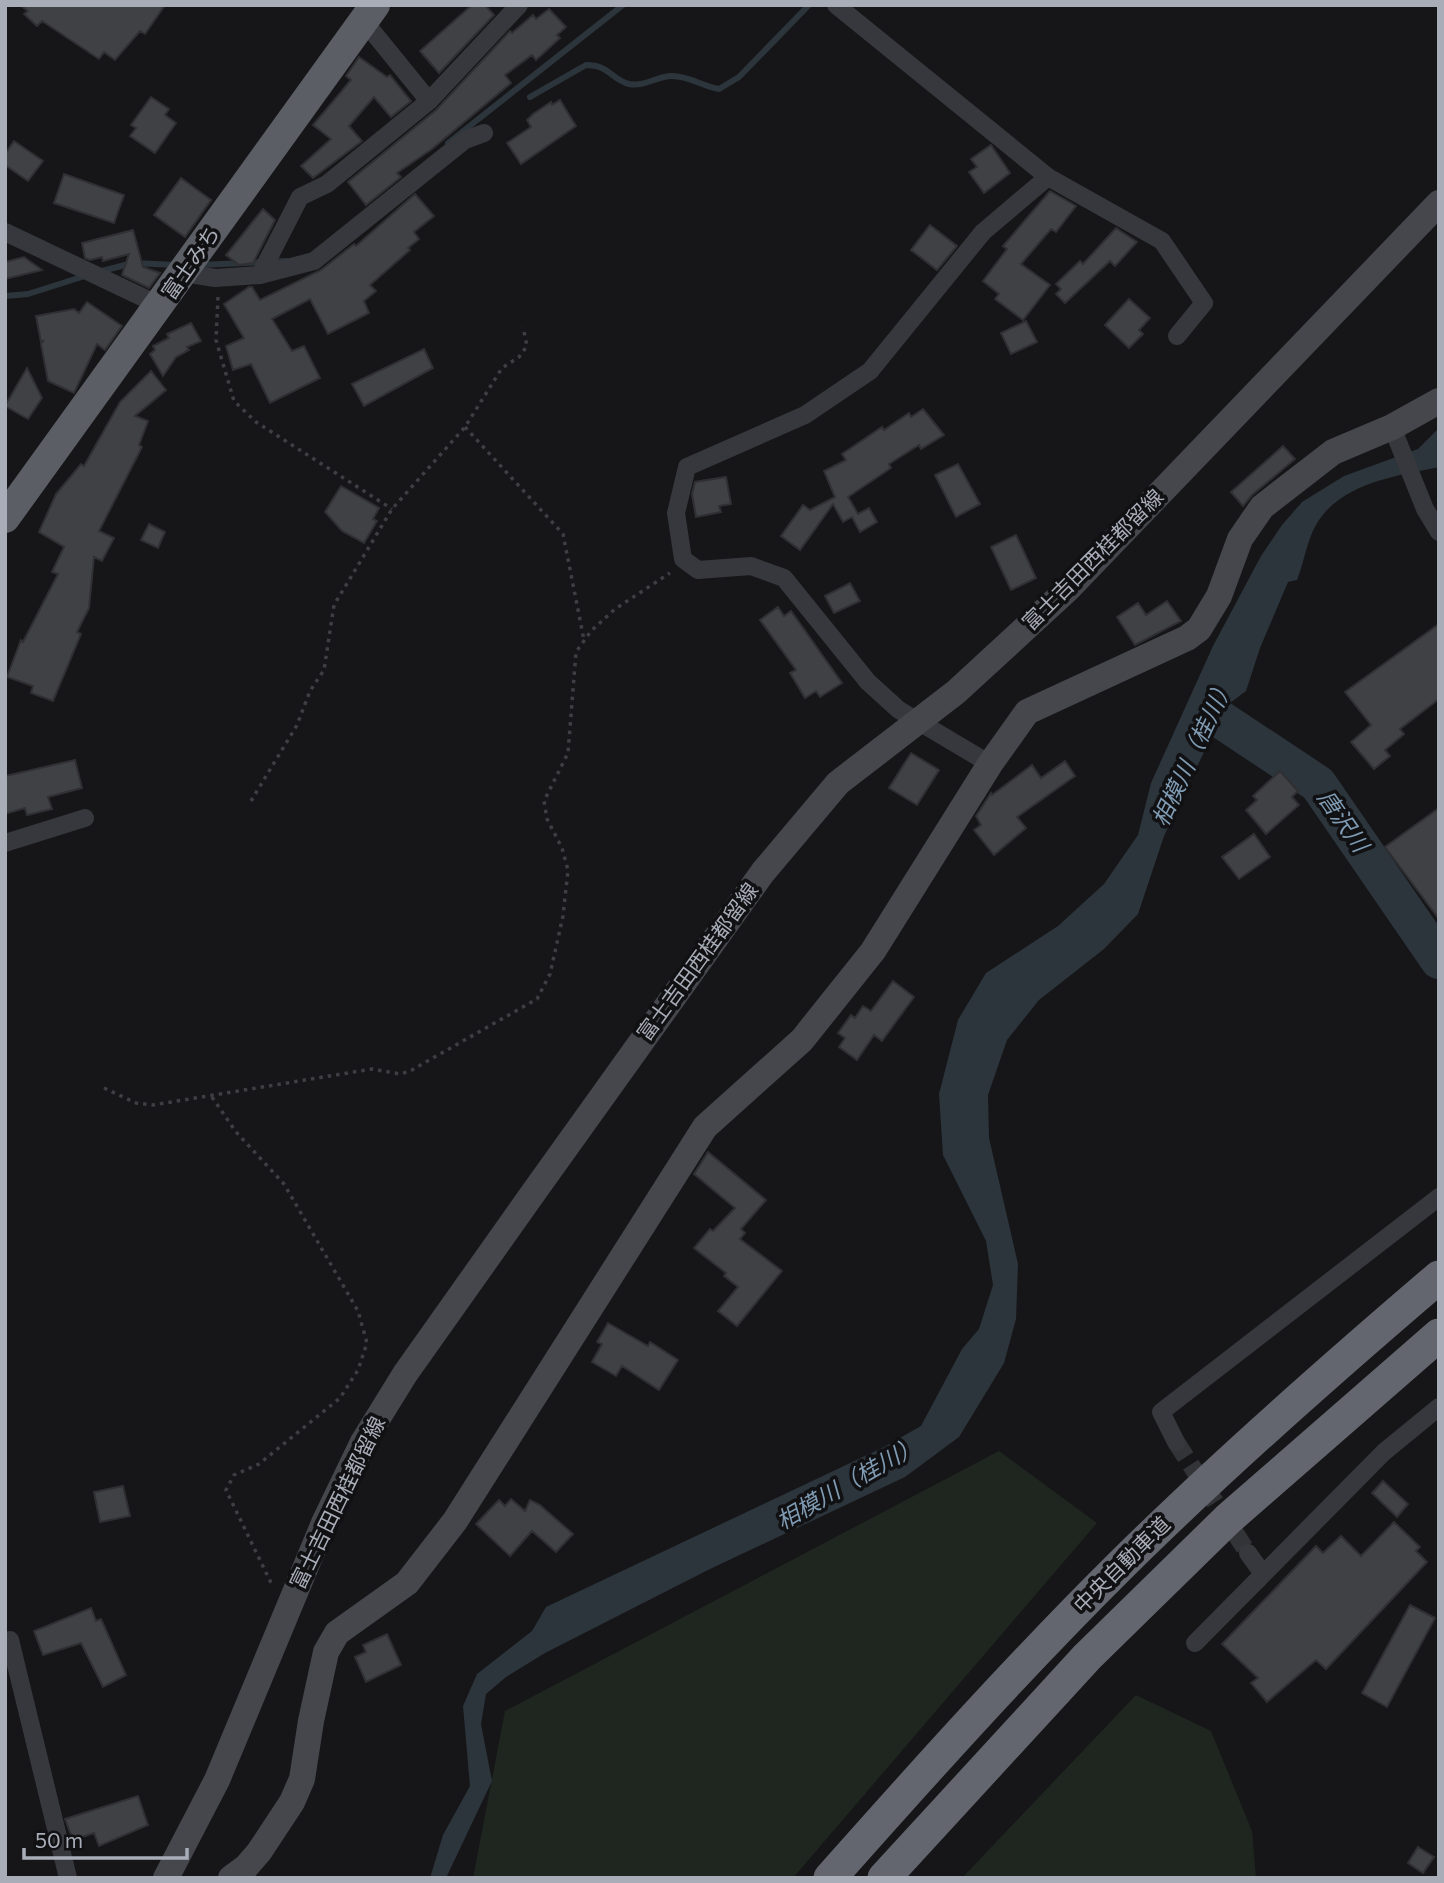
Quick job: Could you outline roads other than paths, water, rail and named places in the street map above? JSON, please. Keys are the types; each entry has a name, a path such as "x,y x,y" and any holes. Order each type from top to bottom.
{"highway":[{"name":"富士みち","path":"5,518 161,306 369,13"},
{"name":"中央自動車道","path":"830,1878 952,1741 1122,1564 1327,1373 1439,1277"},
{"name":"中央自動車道","path":"884,1878 962,1789 1134,1611 1228,1519 1439,1335"}],"main road":[{"name":"富士吉田西桂都留線","path":"166,1878 217,1780 324,1523 363,1442 405,1374 520,1210 763,872 838,783 956,692 1067,590 1439,203"},
{"path":"231,1878 246,1867 259,1852 292,1802 302,1779 326,1651 337,1633 408,1583 447,1532 705,1127 802,1040 873,951 990,764 1027,712 1164,651 1199,629 1219,596 1240,539 1262,507 1333,452 1396,436 1439,401"}],"street":[{"path":"260,275 299,197 327,184 429,101 519,5"},
{"path":"836,5 1048,177 1162,241 1204,303 1177,336"},
{"path":"369,13 429,101"},
{"path":"184,273 219,277 260,275 314,261 465,140 484,134"},
{"path":"990,764 899,710 869,682 784,578 751,566 698,570 683,559 676,513 687,467 805,415 870,371 983,232 1048,177"},
{"path":"5,232 161,306"},
{"path":"1396,436 1425,509 1439,533"},
{"path":"5,843 85,818"},
{"path":"1176,1442 1161,1412 1439,1197"},
{"path":"1195,1643 1384,1452 1439,1407"},
{"path":"1248,1553 1263,1574"},
{"path":"10,1640 68,1878"}],"water":[{"name":"相模川（桂川）","path":"1439,428 1439,467 1388,478 1354,491 1339,499 1316,525 1297,580 1288,582 1260,648 1246,691 1226,706 1164,836 1138,914 1104,949 1039,1000 1007,1040 988,1095 989,1138 1018,1264 1016,1319 1004,1363 959,1437 905,1477 708,1570 545,1653 506,1677 486,1694 481,1724 492,1781 446,1878 430,1878 443,1835 470,1786 463,1706 477,1674 532,1631 546,1607 884,1447 921,1426 962,1349 979,1329 993,1285 986,1241 943,1155 939,1094 958,1020 986,973 1058,926 1104,884 1138,835 1151,783 1213,646 1261,556 1282,525 1302,502 1344,476 1418,449"}],"waterway":[{"path":"448,143 623,5"},
{"path":"530,97 586,65 600,67 629,84 672,76 719,89 739,77 809,5"},
{"path":"199,265 286,261"},
{"path":"98,272 133,263 177,265"},
{"path":"5,296 28,294 88,275"},
{"name":"唐沢川","path":"1214,715 1318,784 1439,960"}],"tunnel":[{"path":"1176,1442 1248,1553"}]}
